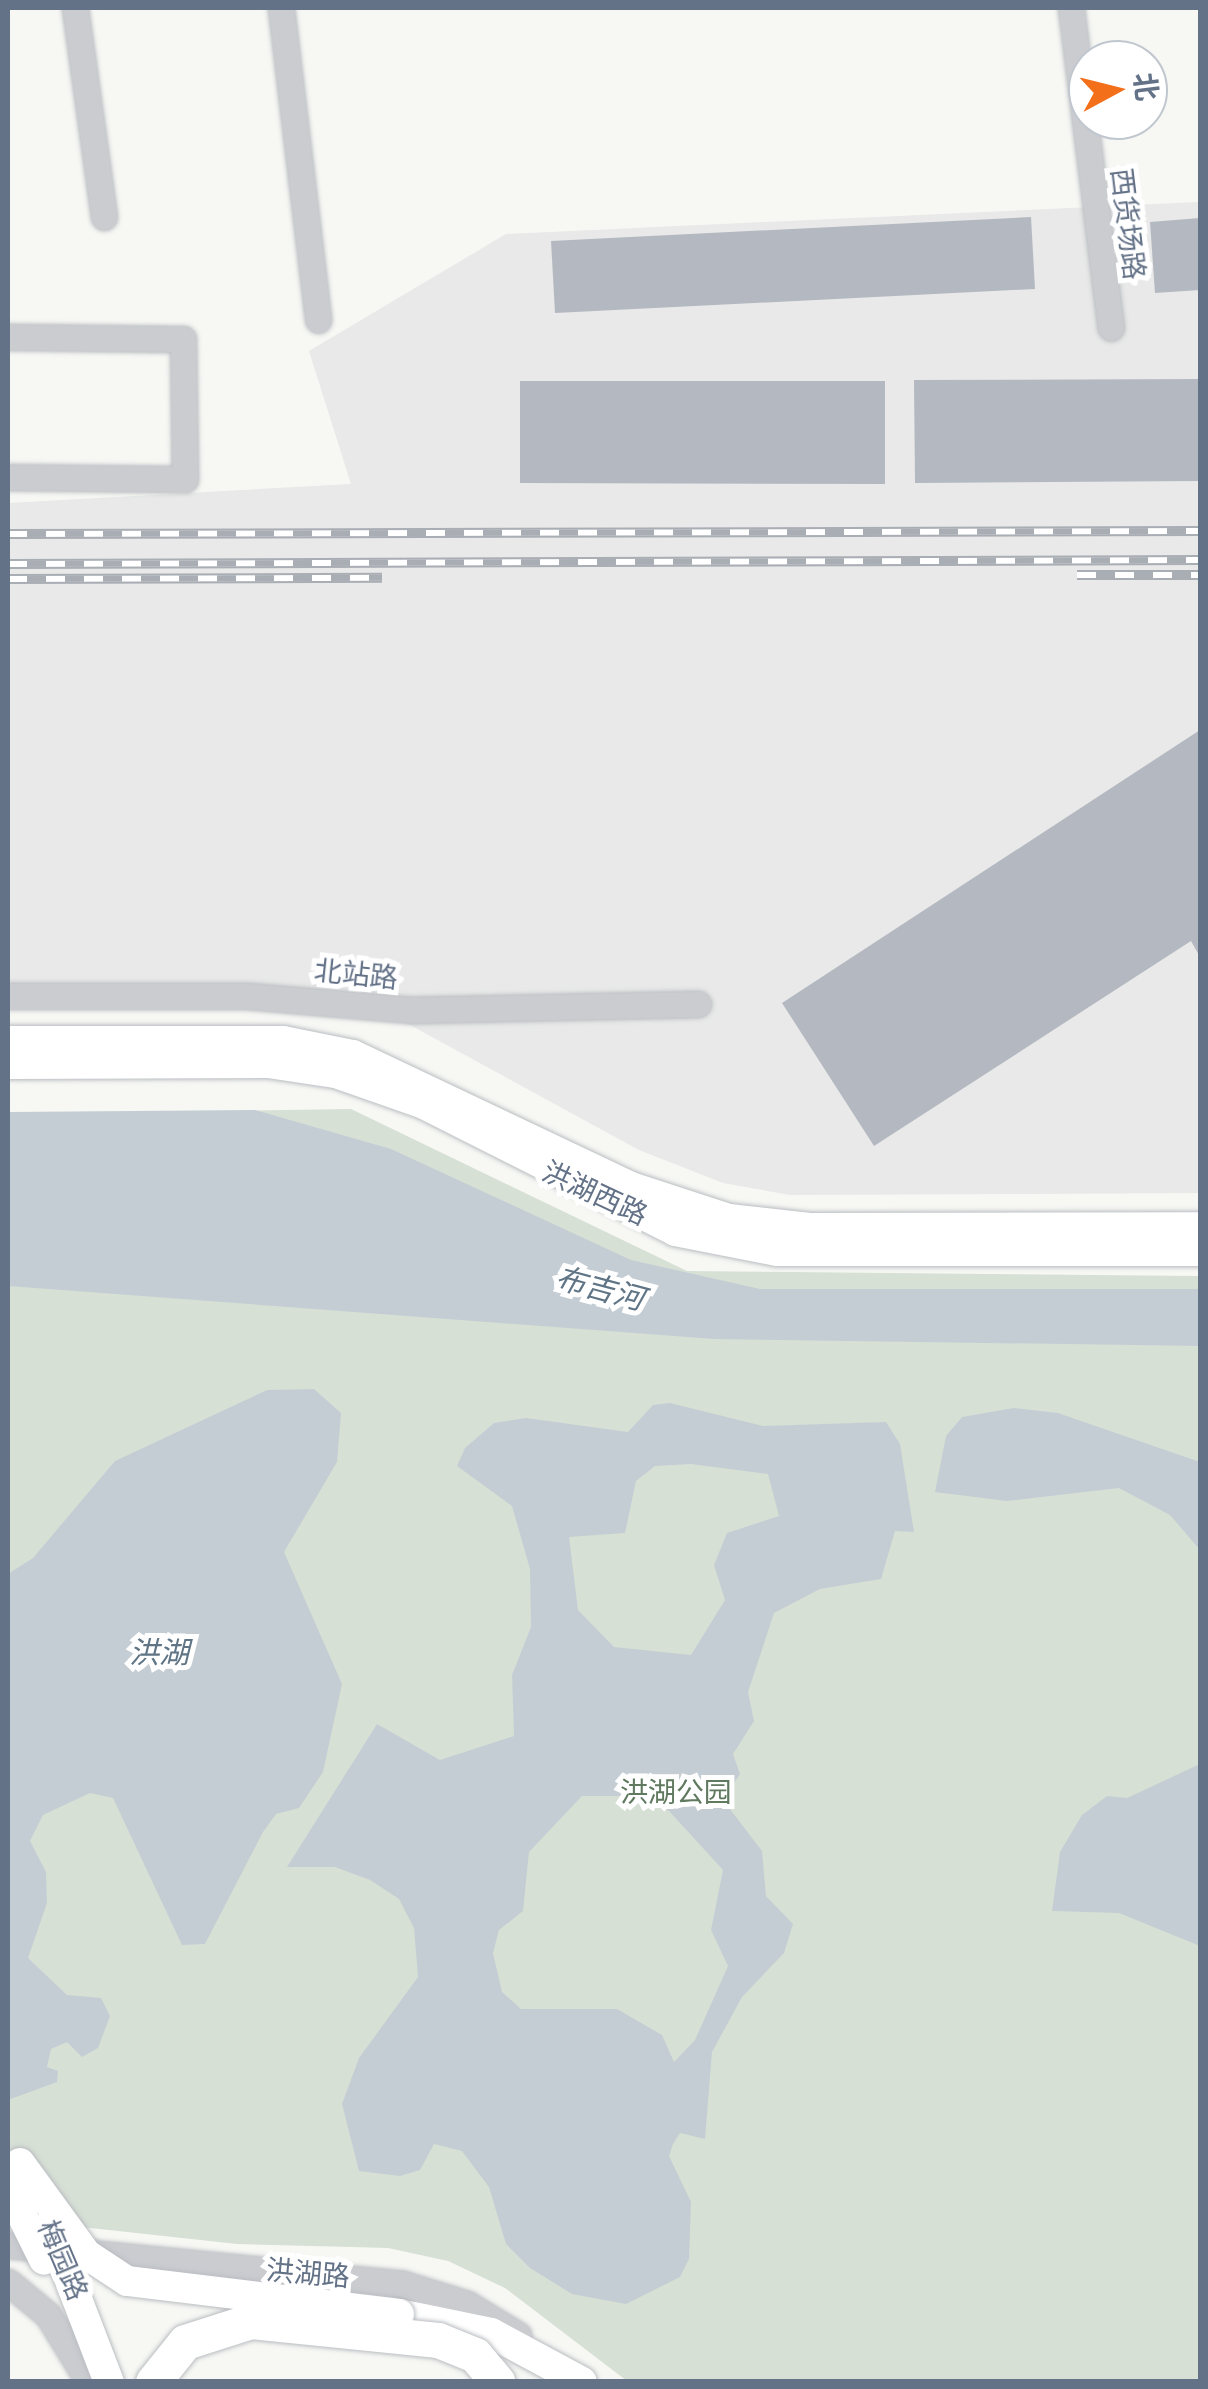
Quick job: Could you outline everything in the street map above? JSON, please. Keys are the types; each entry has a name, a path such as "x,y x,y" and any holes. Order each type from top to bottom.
{"highway":[{"path":"153,2382 185,2342 251,2321 438,2340 475,2355 498,2382"}],"main road":[{"name":"洪湖西路","path":"8,1041 283,1041 353,1054 632,1187 729,1219 810,1228 1200,1227"},
{"name":"洪湖西路","path":"8,1064 268,1062 336,1073 424,1104 675,1231 740,1245 1200,1251"},
{"path":"12,2164 86,2254 127,2281 450,2320 540,2351"},
{"name":"梅园路","path":"12,2164 90,2382"},
{"name":"梅园路","path":"12,2164 109,2382"},
{"name":"洪湖路","path":"540,2351 582,2382"}],"street":[{"path":"74,8 104,217"},
{"path":"281,8 318,320"},
{"name":"西货场路","path":"1071,8 1111,328"},
{"path":"8,337 183,339 185,480 8,477"},
{"name":"北站路","path":"8,996 246,996 410,1010 698,1004"},
{"name":"洪湖路","path":"8,2244 403,2284 467,2304 540,2351"},
{"path":"8,2282 48,2314 90,2382"}],"shaded area":[{"path":"1200,202 1200,1193 790,1195 723,1183 639,1150 355,995 8,993 8,503 351,484 309,351 506,234"}],"green space":[{"name":"洪湖公园","path":"351,1109 687,1271 1200,1276 1200,2381 627,2381 505,2288 448,2261 388,2248 237,2244 8,2219 8,1114"}],"water":[{"name":"布吉河","path":"255,1110 391,1149 631,1260 760,1289 1200,1289 1200,1346 714,1339 8,1286 8,1112"},
{"name":"洪湖","path":"314,1389 341,1413 337,1462 284,1552 342,1684 323,1772 299,1808 276,1814 263,1832 205,1944 182,1945 113,1798 90,1793 43,1815 30,1841 46,1872 47,1903 28,1958 67,1995 101,1998 110,2016 98,2048 82,2057 67,2042 51,2049 47,2067 58,2071 57,2082 8,2100 8,1574 33,1558 115,1461 267,1390"},
{"path":"670,1403 763,1426 886,1422 900,1444 914,1532 895,1531 881,1579 820,1589 774,1613 748,1692 754,1721 733,1754 740,1774 723,1800 762,1851 766,1896 793,1924 784,1953 742,1997 712,2052 705,2139 680,2133 669,2156 691,2202 689,2259 680,2277 626,2304 572,2294 530,2268 506,2244 489,2187 462,2151 434,2144 420,2170 400,2176 359,2171 342,2104 359,2058 418,1977 414,1928 399,1899 370,1880 335,1867 287,1867 377,1724 440,1760 514,1736 512,1675 531,1627 530,1569 512,1506 457,1466 465,1448 494,1423 526,1418 628,1432 653,1405","holes":["691,1464 768,1474 779,1516 727,1533 714,1565 725,1600 691,1655 614,1647 578,1610 569,1537 625,1533 636,1481 655,1466","582,1796 630,1796 669,1811 723,1870 711,1930 728,1966 695,2040 674,2062 662,2035 617,2009 521,2009 502,1992 493,1953 499,1930 523,1911 529,1852"]},
{"path":"1014,1408 1058,1413 1200,1462 1200,1550 1170,1515 1119,1488 1007,1501 935,1492 946,1436 962,1417"},
{"path":"1200,1764 1200,1946 1119,1913 1052,1911 1060,1852 1082,1815 1107,1796 1127,1798"}],"building":[{"path":"1031,217 1035,289 555,313 551,241"},
{"path":"1200,218 1200,290 1155,293 1150,222"},
{"path":"1200,379 1200,481 915,483 914,380"},
{"path":"520,381 885,381 885,484 520,483"},
{"path":"1200,730 1200,957 1191,941 874,1146 782,1003"}],"railway":[{"path":"8,534 1200,531"},
{"path":"8,564 1200,560"},
{"path":"1077,575 1200,575"},
{"path":"8,579 382,578"}]}
